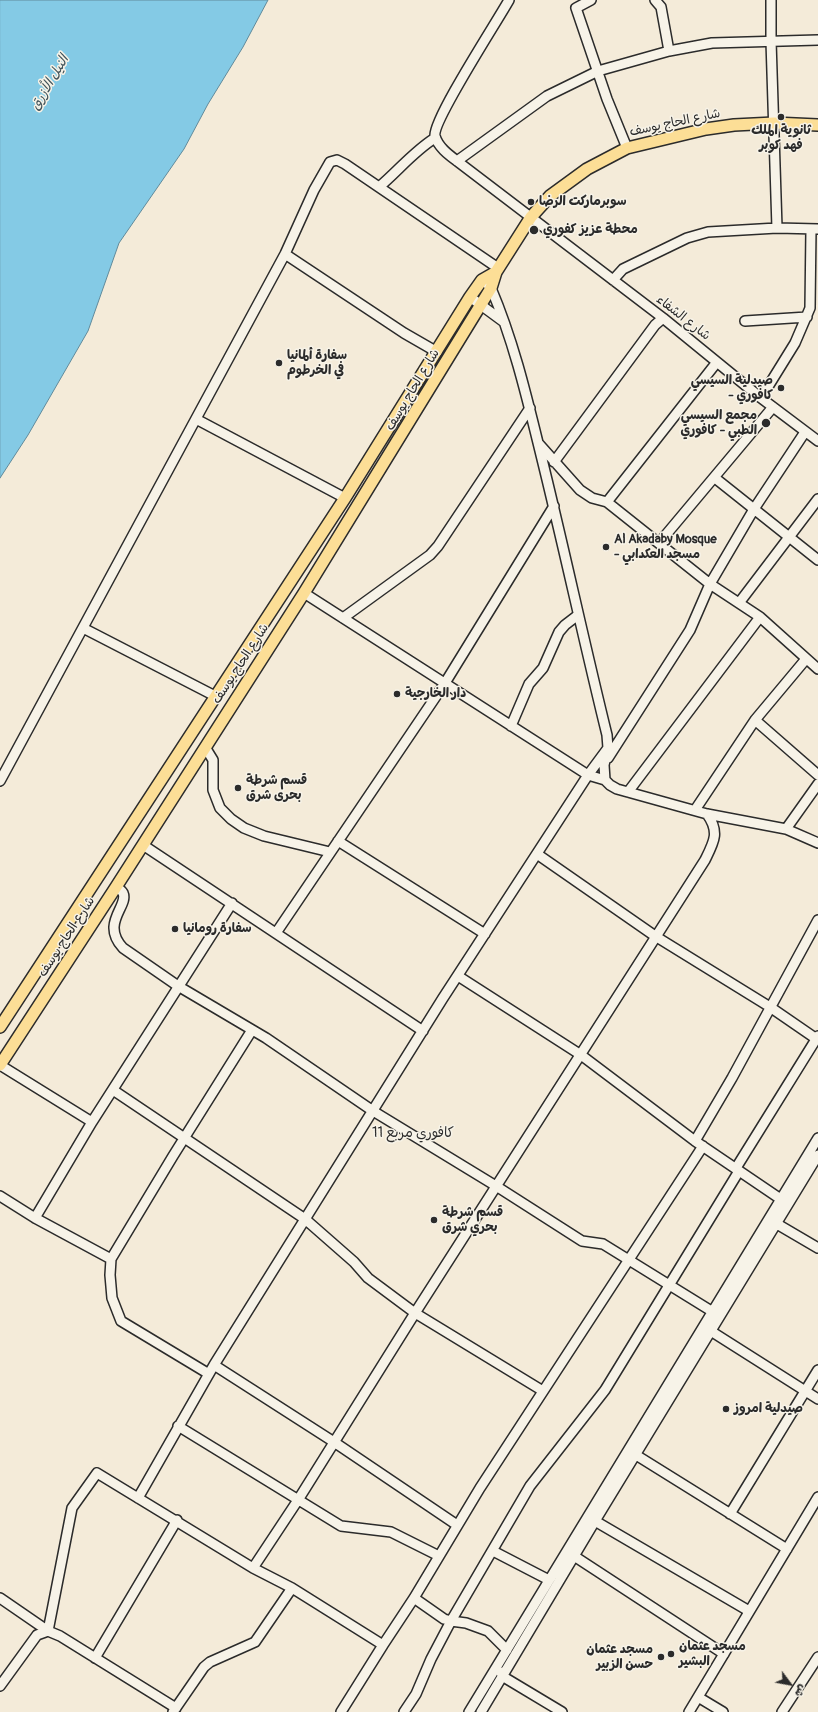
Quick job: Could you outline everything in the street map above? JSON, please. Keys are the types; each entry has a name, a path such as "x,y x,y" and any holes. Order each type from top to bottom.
{"main road":[{"name":"شارع الحاج يوسف","path":"0,1065 304,593 491,288 497,270 531,217 550,196 574,178 627,148 706,129 774,122 818,125"},
{"name":"شارع الحاج يوسف","path":"0,1027 214,696 345,498 470,297 482,280 497,270"},
{"path":"188,738 204,747"}],"street":[{"path":"379,187 396,173 417,152 436,138 436,126 443,112 510,0"},
{"path":"590,0 574,4 627,148"},
{"path":"655,0 661,7 669,51"},
{"path":"771,0 777,228"},
{"path":"457,161 547,96 598,71 669,51 712,43 818,40"},
{"name":"شارع الشفاء","path":"436,138 440,146 457,161 663,318 761,398 818,442"},
{"path":"0,781 285,254 314,190 330,162 337,160 379,187 497,270"},
{"path":"612,280 623,269 687,238 708,232 777,228 815,229 810,308 807,318 795,343 761,398"},
{"path":"285,254 437,352"},
{"path":"482,280 491,288 505,323 530,408 607,735 608,748 604,765 605,780"},
{"path":"470,297 505,323"},
{"path":"554,462 655,325 663,318"},
{"path":"745,321 807,318"},
{"path":"607,502 718,362"},
{"path":"659,543 773,407"},
{"path":"343,618 430,555 438,546 530,408"},
{"path":"196,419 345,498"},
{"path":"604,765 690,630 710,584 754,509 805,432"},
{"path":"538,442 580,490 592,498 607,502 710,584 760,617 818,669"},
{"path":"715,478 818,560"},
{"path":"739,603 818,499"},
{"path":"276,933 445,683 554,506"},
{"path":"304,593 588,775 605,780 617,789 707,814 786,829 818,843"},
{"path":"511,726 529,684 543,668 559,632 565,625 578,615"},
{"path":"628,792 760,617"},
{"path":"83,628 214,696"},
{"path":"695,810 755,720 806,659"},
{"path":"755,720 818,775"},
{"path":"204,747 213,760 213,790 220,808 231,819 244,828 264,836 330,852"},
{"path":"138,1498 214,1365 423,1031 588,775 608,748"},
{"path":"786,829 818,784"},
{"path":"253,1568 298,1500 415,1313 581,1055 712,846 715,833 714,824 707,814"},
{"path":"338,841 485,934"},
{"path":"143,845 423,1031"},
{"path":"404,1712 416,1694 431,1659 451,1621 530,1486 605,1390 670,1285 817,1038 770,1006 655,936 537,854"},
{"path":"116,887 123,894 123,898 117,914 113,933 116,941 123,948 178,986 266,1038 373,1111 496,1186 582,1241 603,1244 713,1312"},
{"path":"35,1218 112,1090 232,903"},
{"path":"340,1712 382,1645 414,1598 457,1525 629,1260 699,1144 770,1006 818,920"},
{"path":"458,976 581,1055 699,1144 782,1200"},
{"path":"209,1374 121,1321 111,1294 111,1259 252,1030"},
{"path":"0,1065 92,1122"},
{"path":"112,1090 305,1220 354,1262 368,1278 415,1313 543,1391"},
{"path":"481,1712 636,1455 708,1329 713,1312 782,1200 818,1138"},
{"path":"469,1712 571,1543 777,1224 818,1155"},
{"path":"0,1196 35,1218 111,1259"},
{"path":"777,1224 818,1248"},
{"path":"708,1329 818,1399"},
{"path":"214,1365 334,1442 457,1525"},
{"path":"730,1514 818,1370"},
{"path":"178,1426 341,1526 362,1530 391,1532 439,1556"},
{"path":"636,1455 787,1549"},
{"path":"48,1631 72,1508 97,1473 253,1568 292,1588 382,1645"},
{"path":"689,1712 818,1497"},
{"path":"95,1658 176,1520"},
{"path":"595,1521 749,1611"},
{"path":"571,1543 574,1556 724,1654"},
{"path":"493,1551 549,1580"},
{"path":"0,1598 48,1631 60,1636 175,1710 204,1667 210,1662 255,1642 292,1588"},
{"path":"414,1598 451,1621 466,1623 488,1631 507,1650"},
{"path":"0,1686 37,1635 48,1631"},
{"path":"782,1712 818,1657"},
{"path":"499,1663 502,1676 562,1712"},
{"path":"698,1697 722,1712"}],"water":[{"name":"النيل الأزرق","path":"0,0 268,0 243,47 208,104 184,149 119,243 88,331 28,435 0,478"}],"place":[{"name":"ثانوية الملك فهد كوبر","path":"781,117"},
{"name":"سوبرماركت الرضا","path":"531,202"},
{"name":"محطة عزيز كفوري","path":"534,230"},
{"name":"سفارة ألمانيا في الخرطوم","path":"279,363"},
{"name":"صيدلية السيسي - كافوري","path":"781,388"},
{"name":"مجمع السيسي الطبي - كافوري","path":"766,423"},
{"name":"Al Akadaby Mosque - مسجد العكدابي","path":"606,547"},
{"name":"دار الخارجية","path":"397,694"},
{"name":"قسم شرطة بحرى شرق","path":"238,788"},
{"name":"سفارة رومانيا","path":"175,929"},
{"name":"قسم شرطة بحري شرق","path":"434,1220"},
{"name":"صيدلية امروز","path":"726,1409"},
{"name":"مسجد عثمان البشير","path":"671,1654"},
{"name":"مسجد عثمان حسن الزبير","path":"661,1657"}],"district":[{"name":"كافوري مربع 11","path":"413,1133"}]}
